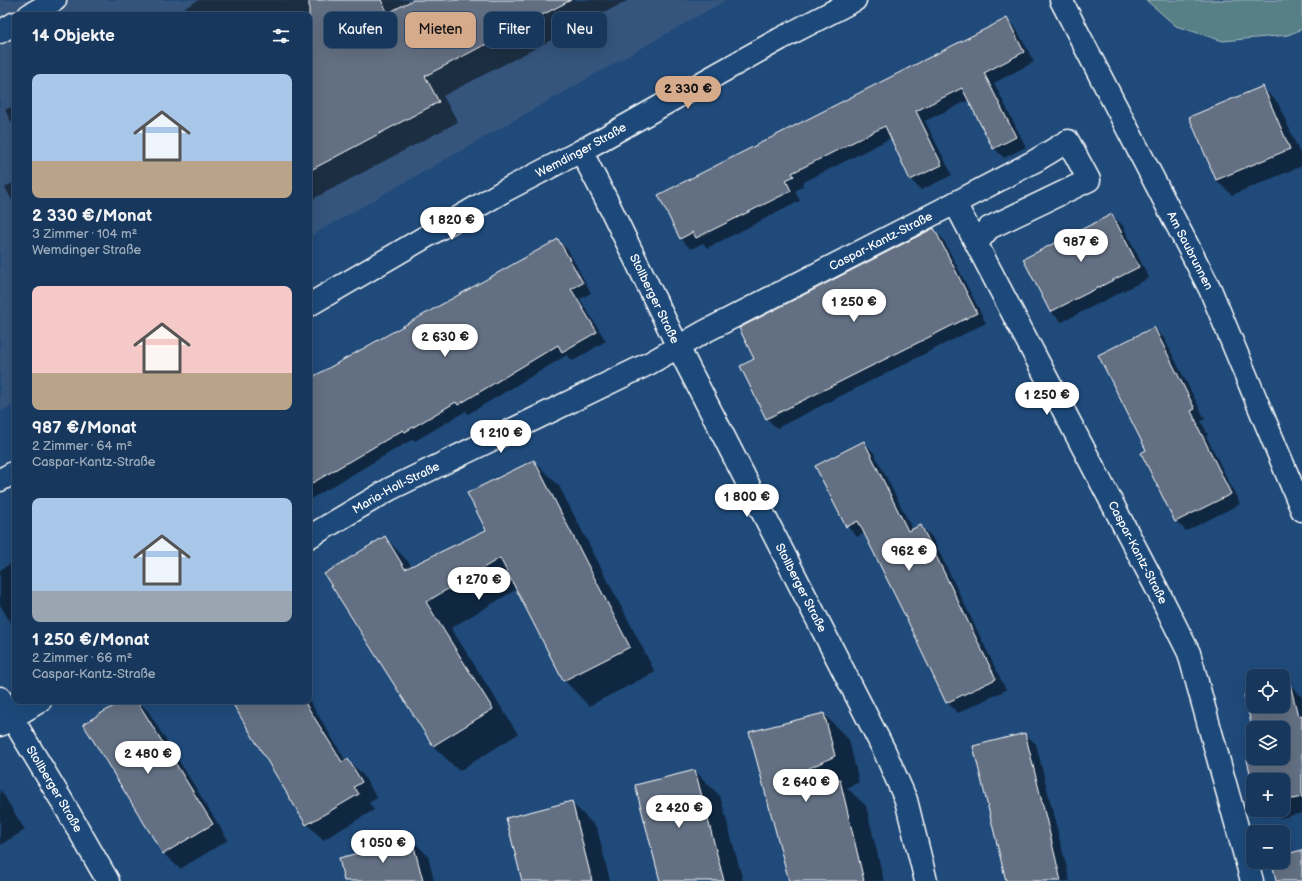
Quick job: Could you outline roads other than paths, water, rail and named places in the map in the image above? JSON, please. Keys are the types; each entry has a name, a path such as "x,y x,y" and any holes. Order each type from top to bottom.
{"street":[{"path":"34,12 55,0"},
{"name":"Wemdinger Straße","path":"312,302 504,191 580,151 780,39 855,0"},
{"name":"Am Saubrunnen","path":"1061,0 1210,289 1302,510"},
{"path":"0,32 12,25"},
{"name":"Caspar-Kantz-Straße","path":"678,347 704,332 955,203 1068,141 1089,180 989,228 977,243"},
{"name":"Stollberger Straße","path":"580,151 609,206 678,347 884,750 906,800 926,881"},
{"name":"Caspar-Kantz-Straße","path":"955,203 1189,653 1252,881"},
{"name":"Maria-Holl-Straße","path":"312,535 390,489 650,363 678,347"},
{"path":"0,480 12,474"},
{"name":"Stollberger Straße","path":"0,698 6,721 62,801 108,881"},
{"path":"6,721 35,704"}]}
